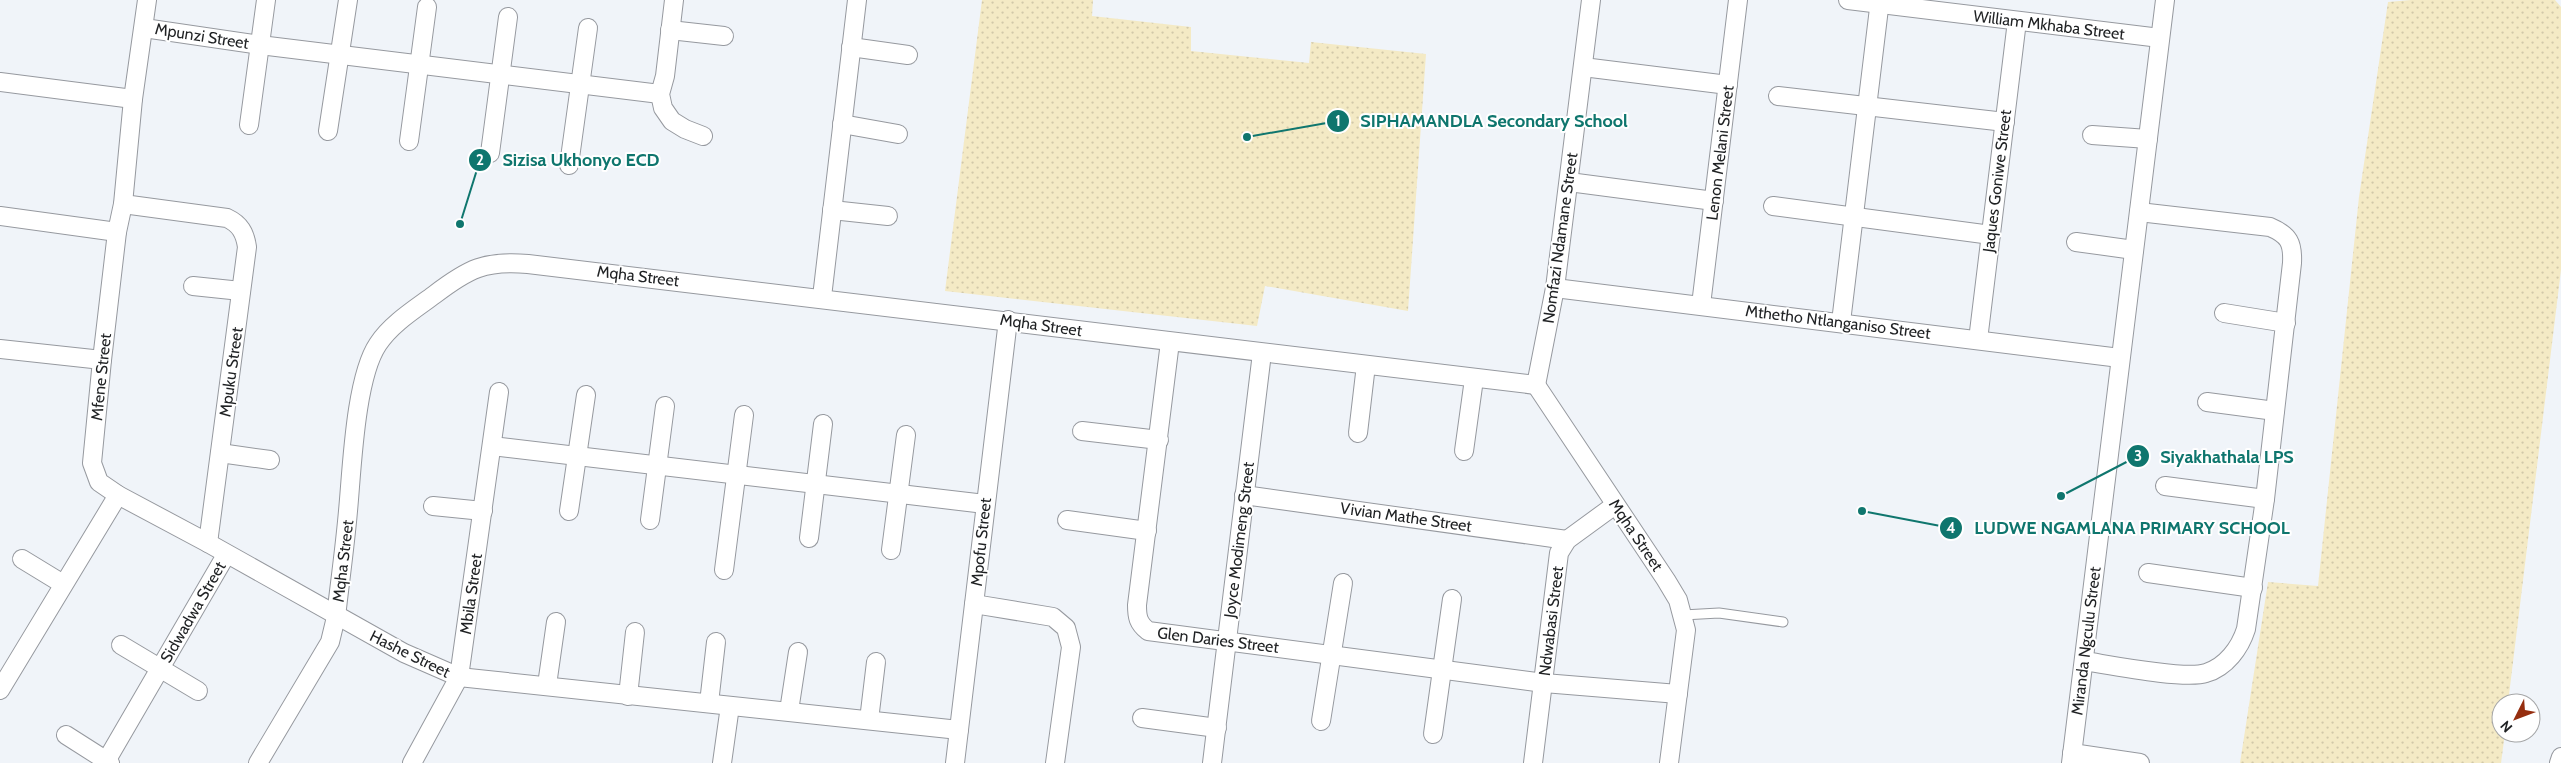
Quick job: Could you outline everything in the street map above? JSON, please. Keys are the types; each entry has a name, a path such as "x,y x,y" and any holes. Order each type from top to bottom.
{"street":[{"name":"Mfene Street","path":"147,0 117,232 92,463 99,482 118,495 208,543 226,555 336,616"},
{"name":"Mpunzi Street","path":"249,125 266,0"},
{"path":"328,131 338,54 348,0"},
{"path":"674,0 665,76 660,94 663,108 672,120 685,129 703,136"},
{"path":"822,297 856,0"},
{"name":"Nomfazi Ndamane Street","path":"1536,385 1555,288 1591,0"},
{"name":"Lenon Melani Street","path":"1701,305 1738,0"},
{"name":"William Mkhaba Street","path":"1848,0 1879,2 2160,38"},
{"name":"Miranda Ngculu Street","path":"2071,758 2165,0"},
{"path":"1841,322 1865,107 1879,2"},
{"path":"409,141 427,7"},
{"path":"490,153 508,17"},
{"name":"Jaques Goniwe Street","path":"1978,340 2017,21"},
{"name":"Mpunzi Street","path":"144,28 260,45 660,94"},
{"path":"569,165 582,83 588,28"},
{"path":"670,30 724,36"},
{"path":"852,47 908,55"},
{"path":"1583,67 1728,85"},
{"path":"0,82 133,99"},
{"path":"1778,96 2004,122"},
{"path":"842,124 898,134"},
{"path":"2092,135 2148,139"},
{"path":"1569,182 1714,201"},
{"name":"Mpuku Street","path":"122,204 227,218 235,222 242,229 247,247 208,543"},
{"path":"1773,206 1991,235"},
{"path":"832,210 888,216"},
{"path":"2084,661 2193,675 2216,669 2231,656 2243,640 2266,500 2286,323 2292,248 2284,233 2270,227 2139,212"},
{"path":"0,216 117,232"},
{"path":"2076,242 2134,250"},
{"name":"Mqha Street","path":"258,763 330,642 336,616 357,418 367,370 377,345 388,332 466,272 480,266 508,262 822,297 1170,342 1536,385 1666,580 1684,615 1686,630 1669,763"},
{"path":"193,286 241,291"},
{"name":"Mthetho Ntlanganiso Street","path":"1555,288 2120,358"},
{"path":"2224,313 2286,323"},
{"name":"Mpofu Street","path":"955,763 1008,320"},
{"name":"Glen Daries Street","path":"1170,342 1137,605 1137,616 1141,625 1157,634 1226,640 1544,683 1678,694"},
{"path":"0,349 102,360"},
{"name":"Joyce Modimeng Street","path":"1212,763 1262,353"},
{"path":"1358,433 1366,365"},
{"path":"1464,451 1474,379"},
{"name":"Mbila Street","path":"459,677 499,392"},
{"path":"569,511 586,395"},
{"path":"2207,402 2275,411"},
{"path":"650,520 665,406"},
{"path":"724,570 744,415"},
{"path":"809,538 824,424"},
{"path":"1082,431 1158,440"},
{"path":"890,550 906,435"},
{"path":"492,446 985,504"},
{"path":"220,453 270,460"},
{"path":"2165,486 2266,500"},
{"path":"3,679 118,495"},
{"name":"Vivian Mathe Street","path":"1244,495 1567,540"},
{"path":"1567,540 1615,505"},
{"path":"434,506 483,511"},
{"path":"1067,520 1146,530"},
{"name":"Ndwabasi Street","path":"1533,763 1544,683 1556,565 1567,540"},
{"name":"Sidwadwa Street","path":"66,736 107,762 226,555"},
{"path":"22,559 63,584"},
{"path":"2148,573 2253,588"},
{"path":"1321,721 1343,583"},
{"path":"1433,734 1452,599"},
{"path":"974,604 1053,617 1066,628 1071,647 1055,763"},
{"name":"Hashe Street","path":"336,616 404,653 459,677 959,730"},
{"path":"547,686 556,622"},
{"path":"628,696 635,632"},
{"path":"709,703 716,642"},
{"name":"Sidwadwa Street","path":"122,645 198,691"},
{"path":"789,711 798,652"},
{"path":"869,720 876,662"},
{"path":"412,763 459,677"},
{"path":"722,763 730,706"},
{"path":"1142,718 1217,728"},
{"path":"2559,763 2561,757"},
{"path":"2071,758 2140,763"}],"lane":[{"path":"1684,615 1719,613 1783,622"}],"sand":[{"path":"982,0 1093,0 1092,16 1191,27 1191,51 1309,63 1311,42 1426,54 1408,311 1265,286 1257,326 945,291"},
{"path":"2411,0 2555,0 2561,7 2561,270 2509,693 2491,693 2491,743 2504,743 2501,763 2240,763 2268,582 2318,586 2359,197 2388,2"}],"place":[{"name":"SIPHAMANDLA Secondary School","path":"1247,137"},
{"name":"Sizisa Ukhonyo ECD","path":"460,224"},
{"name":"Siyakhathala LPS","path":"2061,496"},
{"name":"LUDWE NGAMLANA PRIMARY SCHOOL","path":"1862,511"}]}
